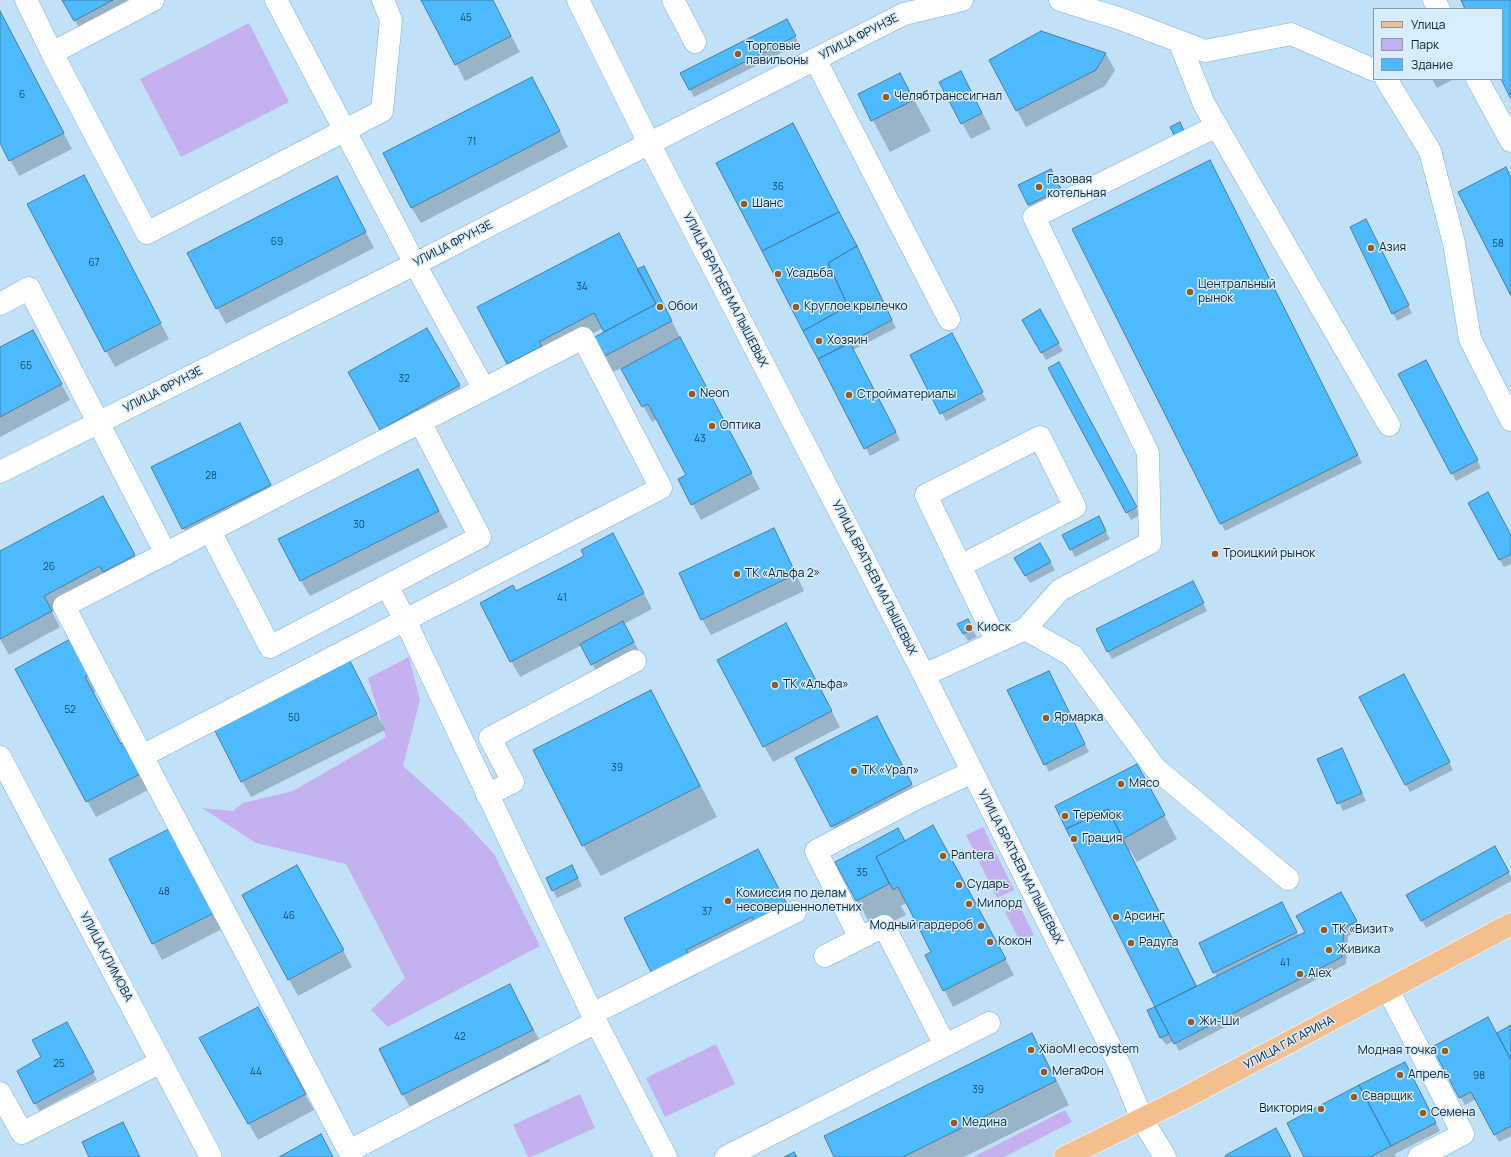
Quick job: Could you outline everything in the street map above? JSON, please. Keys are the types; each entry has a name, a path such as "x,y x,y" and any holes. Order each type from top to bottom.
{"main road":[{"name":"УЛИЦА ГАГАРИНА","path":"1065,1157 1142,1119 1511,924"}],"street":[{"path":"26,0 146,233 344,130 382,112 391,20 383,0"},
{"path":"52,53 153,0"},
{"path":"276,0 415,264 484,389"},
{"name":"УЛИЦА БРАТЬЕВ МАЛЫШЕВЫХ","path":"578,0 649,143 924,675 1121,1068 1142,1119 1165,1157"},
{"path":"673,0 695,42"},
{"name":"УЛИЦА ФРУНЗЕ","path":"0,472 415,264 649,143 904,14 962,0"},
{"path":"1060,0 1121,19 1205,51 1291,34 1373,70"},
{"path":"1179,41 1204,104 1216,126 1389,425"},
{"path":"815,59 949,319"},
{"path":"1387,80 1430,151 1454,243 1470,339 1511,420"},
{"path":"1478,80 1510,138"},
{"path":"924,675 1025,629 1060,590 1150,543 1148,453 1034,217 1216,126"},
{"path":"0,304 29,288 166,554"},
{"path":"142,756 661,488 583,338 64,606 142,756 350,1154 594,1018 795,912"},
{"path":"210,531 270,647 480,537 420,422"},
{"path":"960,566 1075,507 1040,437 926,495 960,566 997,642"},
{"path":"387,586 405,620 594,1018 666,1157"},
{"path":"1025,629 1073,656 1154,768 1288,879"},
{"path":"487,795 514,782 490,738 635,660"},
{"name":"УЛИЦА КЛИМОВА","path":"0,757 212,1157"},
{"path":"860,938 816,851 917,798 972,772"},
{"path":"825,956 884,926 945,1045"},
{"path":"1388,990 1463,1134 1419,1157"},
{"path":"726,1157 988,1023"},
{"path":"0,1093 22,1133 161,1062"}],"green space":[{"path":"249,23 289,102 181,157 140,79"},
{"path":"409,657 420,700 403,766 461,818 494,854 540,946 388,1027 371,1010 405,978 346,864 256,843 202,808 233,811 243,803 293,791 386,737 368,678"},
{"path":"983,827 1014,890 997,898 966,835"},
{"path":"1019,905 1034,935 1020,941 1005,912"},
{"path":"716,1044 735,1084 665,1117 646,1078"},
{"path":"580,1094 595,1128 528,1157 513,1125"},
{"path":"1065,1110 1072,1122 1004,1157 973,1157"}],"building":[{"path":"62,0 113,0 74,21"},
{"path":"421,0 493,0 511,36 455,65"},
{"path":"1461,0 1511,0 1511,99 1502,80 1503,80 1503,8 1465,8"},
{"path":"0,11 64,133 9,161 0,143"},
{"name":"Торговые павильоны","path":"787,19 796,36 689,90 680,73"},
{"path":"1041,31 1106,53 1096,70 1016,111 989,60"},
{"path":"961,71 982,113 961,124 939,82"},
{"name":"Челябтранссигнал","path":"900,73 914,100 871,121 858,94"},
{"path":"532,77 560,131 411,208 383,153"},
{"path":"1180,122 1184,131 1174,135 1170,127"},
{"path":"793,123 839,212 762,251 716,163"},
{"name":"Центральный рынок","path":"1210,160 1358,455 1220,524 1072,229"},
{"path":"1506,167 1511,177 1511,296 1458,192"},
{"name":"Газовая котельная","path":"1051,169 1061,189 1028,205 1018,185"},
{"path":"84,175 161,323 105,352 27,204"},
{"path":"337,176 366,232 216,309 187,253"},
{"path":"839,212 857,246 828,263 848,306 803,331 762,251"},
{"path":"1366,219 1409,305 1392,314 1350,227"},
{"path":"619,233 656,304 604,332 594,313 539,342 542,346 507,364 477,307"},
{"path":"857,246 892,320 818,359 803,331 848,306 828,263"},
{"path":"644,266 672,321 601,358 591,339 656,304 637,269"},
{"path":"1040,309 1059,343 1041,353 1022,320"},
{"path":"427,328 460,385 380,430 348,372"},
{"path":"33,330 62,384 0,417 0,347"},
{"path":"952,333 983,392 940,414 910,355"},
{"path":"680,337 752,473 691,505 678,479 686,475 648,404 642,407 621,369"},
{"path":"850,343 896,432 864,449 818,359"},
{"path":"1426,360 1478,460 1451,474 1398,374"},
{"path":"1059,362 1137,507 1126,513 1048,368"},
{"path":"240,423 271,485 182,529 151,467"},
{"path":"418,469 439,511 300,581 278,539"},
{"path":"1488,492 1511,535 1511,554 1499,560 1468,503"},
{"path":"103,496 135,555 103,572 100,566 44,596 52,611 0,639 0,551"},
{"path":"1099,516 1106,531 1070,550 1062,535"},
{"name":"ТК «Альфа 2»","path":"774,528 796,574 701,620 679,573"},
{"path":"613,533 644,593 510,662 480,603 513,585 516,591 569,564 584,556 581,550"},
{"path":"1040,543 1051,562 1025,576 1014,558"},
{"path":"1193,581 1204,603 1107,652 1096,629"},
{"path":"968,619 973,629 963,634 957,624"},
{"path":"623,621 634,642 591,665 580,644"},
{"name":"ТК «Альфа»","path":"786,623 832,711 763,747 717,660"},
{"path":"72,638 91,674 85,677 121,744 127,740 144,772 86,802 15,669"},
{"path":"347,655 377,714 241,782 211,723"},
{"name":"Ярмарка","path":"1049,671 1085,744 1044,765 1007,690"},
{"path":"1404,674 1450,762 1405,785 1359,697"},
{"path":"651,690 700,786 582,846 533,750"},
{"name":"ТК «Урал»","path":"877,716 912,784 831,827 795,758"},
{"path":"1342,748 1362,793 1337,804 1317,759"},
{"path":"1137,764 1165,815 1123,839 1108,809 1066,829 1055,806"},
{"path":"1108,809 1196,986 1155,1007 1066,829"},
{"path":"933,825 1006,959 943,991 925,955 931,952 898,887 893,890 876,857"},
{"path":"171,828 214,913 152,944 109,859"},
{"path":"898,828 905,841 876,857 889,884 856,901 835,862"},
{"path":"1495,846 1509,872 1421,921 1406,895"},
{"path":"758,849 788,906 755,923 752,917 686,950 690,958 653,976 624,918"},
{"path":"297,865 344,950 288,980 242,895"},
{"path":"572,865 578,878 552,891 546,878"},
{"path":"1341,892 1357,921 1344,928 1342,957 1174,1044 1155,1007 1305,932 1296,916"},
{"path":"1282,902 1297,932 1213,973 1199,943"},
{"path":"510,984 533,1030 402,1095 379,1049"},
{"path":"258,1007 306,1094 248,1124 199,1038"},
{"path":"1155,1007 1169,1034 1160,1038 1147,1010"},
{"path":"1488,1017 1511,1060 1511,1126 1494,1135 1471,1092 1459,1098 1432,1047"},
{"path":"67,1022 94,1072 34,1104 17,1071 41,1057 32,1040"},
{"path":"1511,1025 1511,1060 1497,1033"},
{"path":"1032,1033 1056,1081 903,1157 834,1157 824,1136"},
{"path":"1405,1062 1436,1123 1391,1146 1359,1085"},
{"path":"1359,1085 1391,1146 1370,1157 1304,1157 1287,1123"},
{"path":"123,1122 140,1157 89,1157 82,1142"},
{"path":"1276,1128 1291,1157 1225,1157 1226,1155"},
{"path":"321,1134 333,1157 279,1157"},
{"path":"794,1152 797,1157 784,1157"}],"place":[{"name":"Торговые павильоны","path":"738,54"},
{"name":"Челябтранссигнал","path":"886,97"},
{"name":"Газовая котельная","path":"1039,187"},
{"name":"Шанс","path":"744,204"},
{"name":"Азия","path":"1371,248"},
{"name":"Усадьба","path":"778,274"},
{"name":"Центральный рынок","path":"1190,292"},
{"name":"Обои","path":"660,307"},
{"name":"Круглое крылечко","path":"796,307"},
{"name":"Хозяин","path":"819,341"},
{"name":"Neon","path":"692,394"},
{"name":"Стройматериалы","path":"849,395"},
{"name":"Оптика","path":"712,426"},
{"name":"Троицкий рынок","path":"1215,554"},
{"name":"ТК «Альфа 2»","path":"737,574"},
{"name":"Киоск","path":"969,628"},
{"name":"ТК «Альфа»","path":"775,685"},
{"name":"Ярмарка","path":"1046,718"},
{"name":"ТК «Урал»","path":"854,771"},
{"name":"Мясо","path":"1121,784"},
{"name":"Теремок","path":"1065,816"},
{"name":"Грация","path":"1074,839"},
{"name":"Pantera","path":"943,856"},
{"name":"Сударь","path":"959,885"},
{"name":"Комиссия по делам несовершеннолетних","path":"728,901"},
{"name":"Милорд","path":"969,904"},
{"name":"Арсинг","path":"1116,917"},
{"name":"Модный гардероб","path":"981,926"},
{"name":"ТК «Визит»","path":"1324,930"},
{"name":"Кокон","path":"990,942"},
{"name":"Радуга","path":"1131,943"},
{"name":"Живика","path":"1329,950"},
{"name":"Alex","path":"1300,974"},
{"name":"Жи-Ши","path":"1191,1022"},
{"name":"XiaoMI ecosystem","path":"1031,1050"},
{"name":"Модная точка","path":"1445,1051"},
{"name":"МегаФон","path":"1044,1072"},
{"name":"Апрель","path":"1400,1075"},
{"name":"Сварщик","path":"1354,1097"},
{"name":"Виктория","path":"1321,1109"},
{"name":"Семена","path":"1423,1113"},
{"name":"Медина","path":"954,1123"}]}
